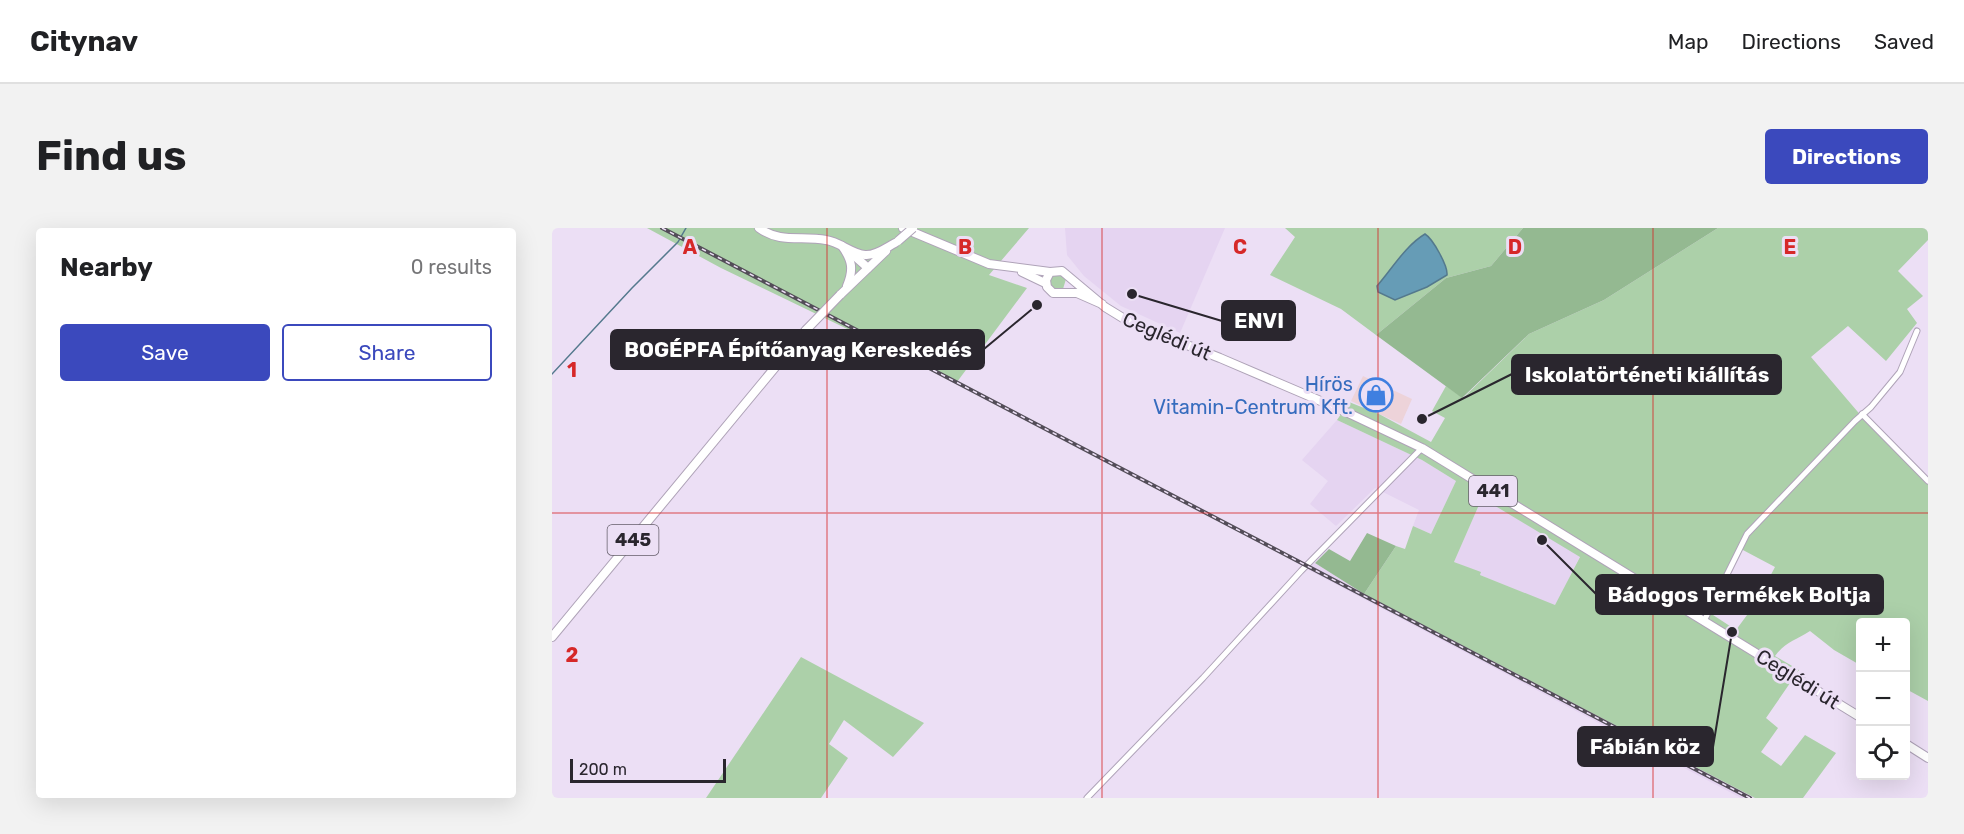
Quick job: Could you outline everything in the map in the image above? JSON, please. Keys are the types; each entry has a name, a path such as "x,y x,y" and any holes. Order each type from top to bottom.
{"main road":[{"path":"759,228 782,239 826,240 865,255 873,254 896,242"},
{"name":"441","path":"903,228 989,264 1050,272 1059,270 1068,276"},
{"name":"445","path":"552,637 806,330 842,292 913,228"},
{"path":"842,245 868,268"},
{"path":"842,245 850,257 852,267 852,275 842,292"},
{"name":"441","path":"1010,268 1035,276 1045,282 1053,293 1063,292"},
{"path":"1045,282 1050,272"},
{"path":"1063,292 1069,285 1068,276"},
{"name":"Ceglédi út","path":"1068,276 1102,304 1131,323 1344,411 1422,448 1856,715"},
{"name":"Ceglédi út","path":"1063,292 1077,293 1102,304"},
{"path":"1910,747 1928,758"}],"street":[{"path":"1704,621 1747,534 1900,372 1917,331"},
{"path":"1862,414 1928,481"},
{"path":"1087,798 1203,678 1301,571 1422,448"}],"shaded area":[{"path":"1065,228 1225,228 1180,333 1121,306 1084,276 1067,255"},
{"path":"1363,376 1412,399 1401,424 1351,401"},
{"path":"1337,420 1422,460 1456,481 1431,534 1413,526 1419,510 1375,488 1336,526 1310,504 1328,481 1302,460"},
{"path":"1482,498 1580,556 1555,606 1454,562"},
{"path":"1315,563 1364,594 1755,798 1741,798 1307,569"}],"green space":[{"path":"647,228 1029,228 989,275 1027,288 957,382 721,268"},
{"path":"1285,228 1523,228 1491,266 1446,278 1376,335 1341,309 1270,275 1295,237"},
{"path":"1523,228 1718,228 1604,300 1529,334 1462,398 1376,335 1446,278 1491,266"},
{"path":"1718,228 1928,228 1928,240 1898,271 1923,296 1907,309 1917,323 1886,361 1848,326 1811,357 1863,418 1928,479 1928,701 1910,691 1910,618 1856,618 1856,663 1834,650 1810,631 1783,647 1775,656 1799,670 1766,718 1778,728 1761,752 1781,766 1805,735 1836,753 1803,798 1755,798 1364,594 1396,546 1405,549 1413,526 1431,534 1456,481 1422,460 1337,420 1349,402 1379,414 1431,442 1445,418 1432,411 1446,386 1463,398 1529,334 1604,300","holes":["1482,498 1580,557 1555,605 1454,562","1741,549 1775,567 1766,584 1749,575 1735,599 1750,611 1736,630 1687,598 1697,582 1719,597"]},
{"path":"1058,273 1066,279 1063,289 1051,289 1049,277"},
{"path":"1367,533 1396,546 1364,594 1315,563 1329,549 1350,561"},
{"path":"801,657 924,723 893,757 844,720 829,744 848,758 821,798 706,798"}],"water":[{"path":"1425,234 1439,253 1447,275 1427,287 1395,300 1378,292 1377,286 1399,258"}],"waterway":[{"path":"552,374 678,242 686,228"}],"railway":[{"path":"662,228 1750,798"}],"place":[{"name":"ENVI","path":"1132,294"},
{"name":"BOGÉPFA Építőanyag Kereskedés","path":"1037,305"},
{"name":"Hírös Vitamin-Centrum Kft.","path":"1376,395"},
{"name":"Iskolatörténeti kiállítás","path":"1422,419"},
{"name":"Bádogos Termékek Boltja","path":"1542,540"},
{"name":"Fábián köz","path":"1732,632"}]}
